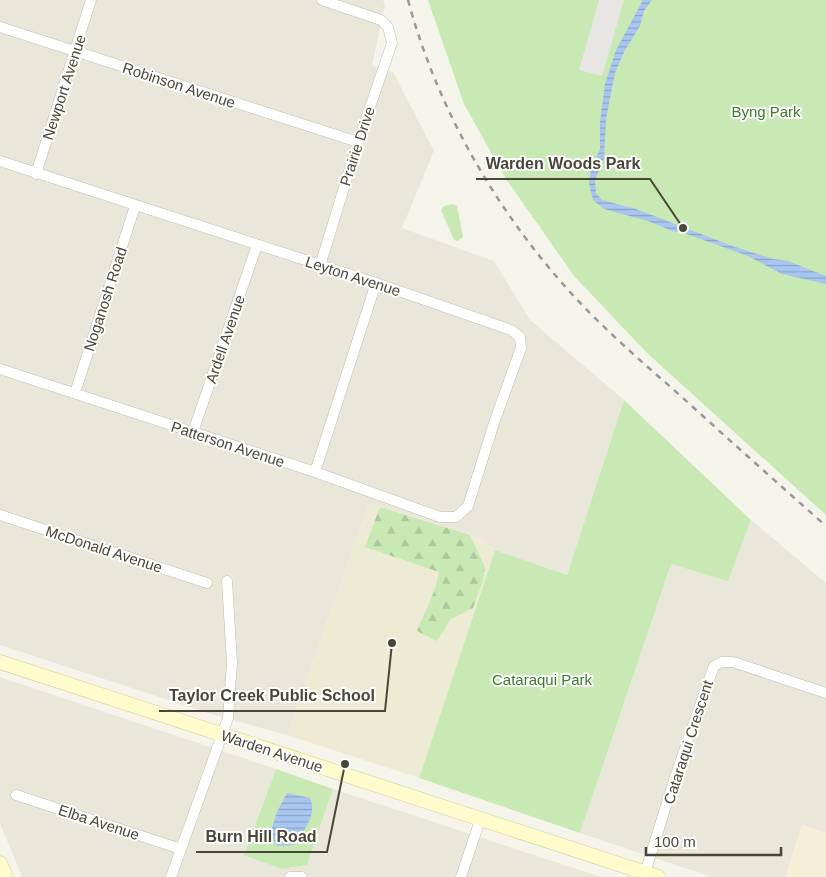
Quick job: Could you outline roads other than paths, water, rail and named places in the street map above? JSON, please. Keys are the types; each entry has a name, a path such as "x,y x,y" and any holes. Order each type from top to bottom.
{"main road":[{"name":"Warden Avenue","path":"0,662 652,875"},
{"path":"0,862 6,877"}],"street":[{"name":"Newport Avenue","path":"36,174 91,0"},
{"name":"Prairie Drive","path":"320,266 358,142 392,43 388,27 381,20 322,0"},
{"name":"Robinson Avenue","path":"0,27 358,142"},
{"name":"Leyton Avenue","path":"0,161 376,283 511,330 520,337 521,348 494,423 468,506 456,516"},
{"name":"Noganosh Road","path":"75,393 135,206"},
{"name":"Ardell Avenue","path":"193,432 257,245"},
{"path":"315,472 376,283"},
{"name":"Patterson Avenue","path":"0,369 315,472 440,517 456,516"},
{"name":"McDonald Avenue","path":"0,515 208,582"},
{"path":"172,877 228,718 232,663 227,581"},
{"name":"Cataraqui Crescent","path":"652,875 678,769 714,666 722,662 733,662 826,693"},
{"name":"Elba Avenue","path":"16,795 181,849"},
{"path":"461,877 480,820"},
{"path":"290,877 302,877"}],"water":[{"path":"643,0 652,0 644,11 640,26 625,50 615,73 606,119 604,159 595,180 596,193 602,200 636,209 735,247 773,259 788,261 826,276 826,284 782,274 748,256 684,233 672,231 648,221 604,209 593,200 589,183 591,169 600,149 600,122 605,84 616,50"},
{"path":"287,793 310,798 312,804 311,817 294,845 277,846 270,834 277,812"}],"railway":[{"path":"408,0 420,39 450,114 489,185 536,252 588,311 616,338 826,526"}],"place":[{"name":"Warden Woods Park","path":"683,228"},
{"name":"Taylor Creek Public School","path":"392,643"},
{"name":"Burn Hill Road","path":"345,764"}],"park label":[{"name":"Byng Park","path":"766,111"},
{"name":"Cataraqui Park","path":"542,679"}]}
